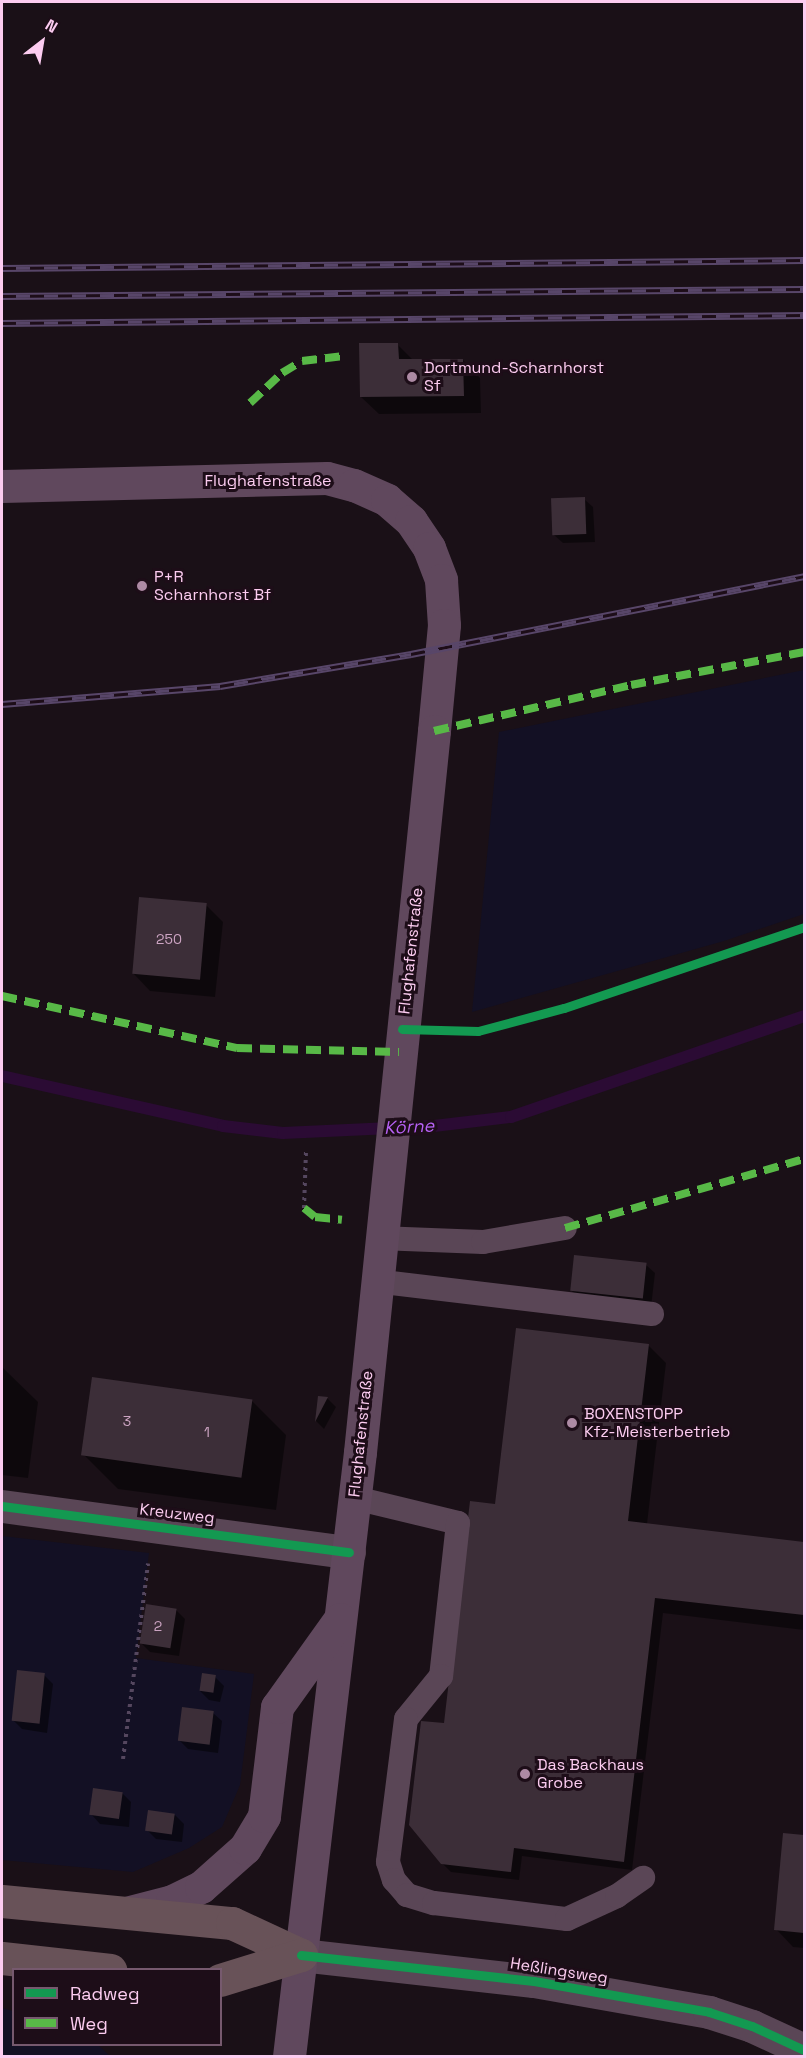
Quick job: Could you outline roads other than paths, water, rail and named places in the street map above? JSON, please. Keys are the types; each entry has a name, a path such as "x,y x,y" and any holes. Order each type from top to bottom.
{"highway":[{"path":"2,1901 232,1923 301,1955"},
{"path":"222,1979 301,1955"},
{"path":"2,1958 92,1968"}],"main road":[{"name":"Flughafenstraße","path":"2,486 327,478 354,485 387,500 411,521 429,548 441,580 444,616 388,1170 379,1238 355,1498 289,2056"},
{"path":"127,1912 172,1901 201,1887 245,1848 264,1816 277,1707 341,1617"}],"street":[{"name":"Kreuzweg","path":"2,1506 348,1552"},
{"name":"Heßlingsweg","path":"301,1955 534,1981 709,2012 752,2026 804,2050"}],"lane":[{"path":"379,1238 483,1242 565,1228"},
{"path":"375,1281 652,1314"},
{"path":"355,1498 459,1523 441,1676 406,1719 388,1862 394,1880 407,1895 434,1903 567,1919 618,1896 643,1878"}],"waterway":[{"name":"Körne","path":"2,1076 223,1126 283,1133 434,1126 511,1117 804,1016"}],"railway":[{"path":"2,268 804,260"},
{"path":"2,296 804,289"},
{"path":"2,323 804,315"},
{"path":"2,704 220,686 411,654 804,576"}],"place":[{"name":"Dortmund-Scharnhorst Sf","path":"412,377"},
{"name":"P+R Scharnhorst Bf","path":"142,586"},
{"name":"BOXENSTOPP Kfz-Meisterbetrieb","path":"572,1423"},
{"name":"Das Backhaus Grobe","path":"525,1774"}]}
